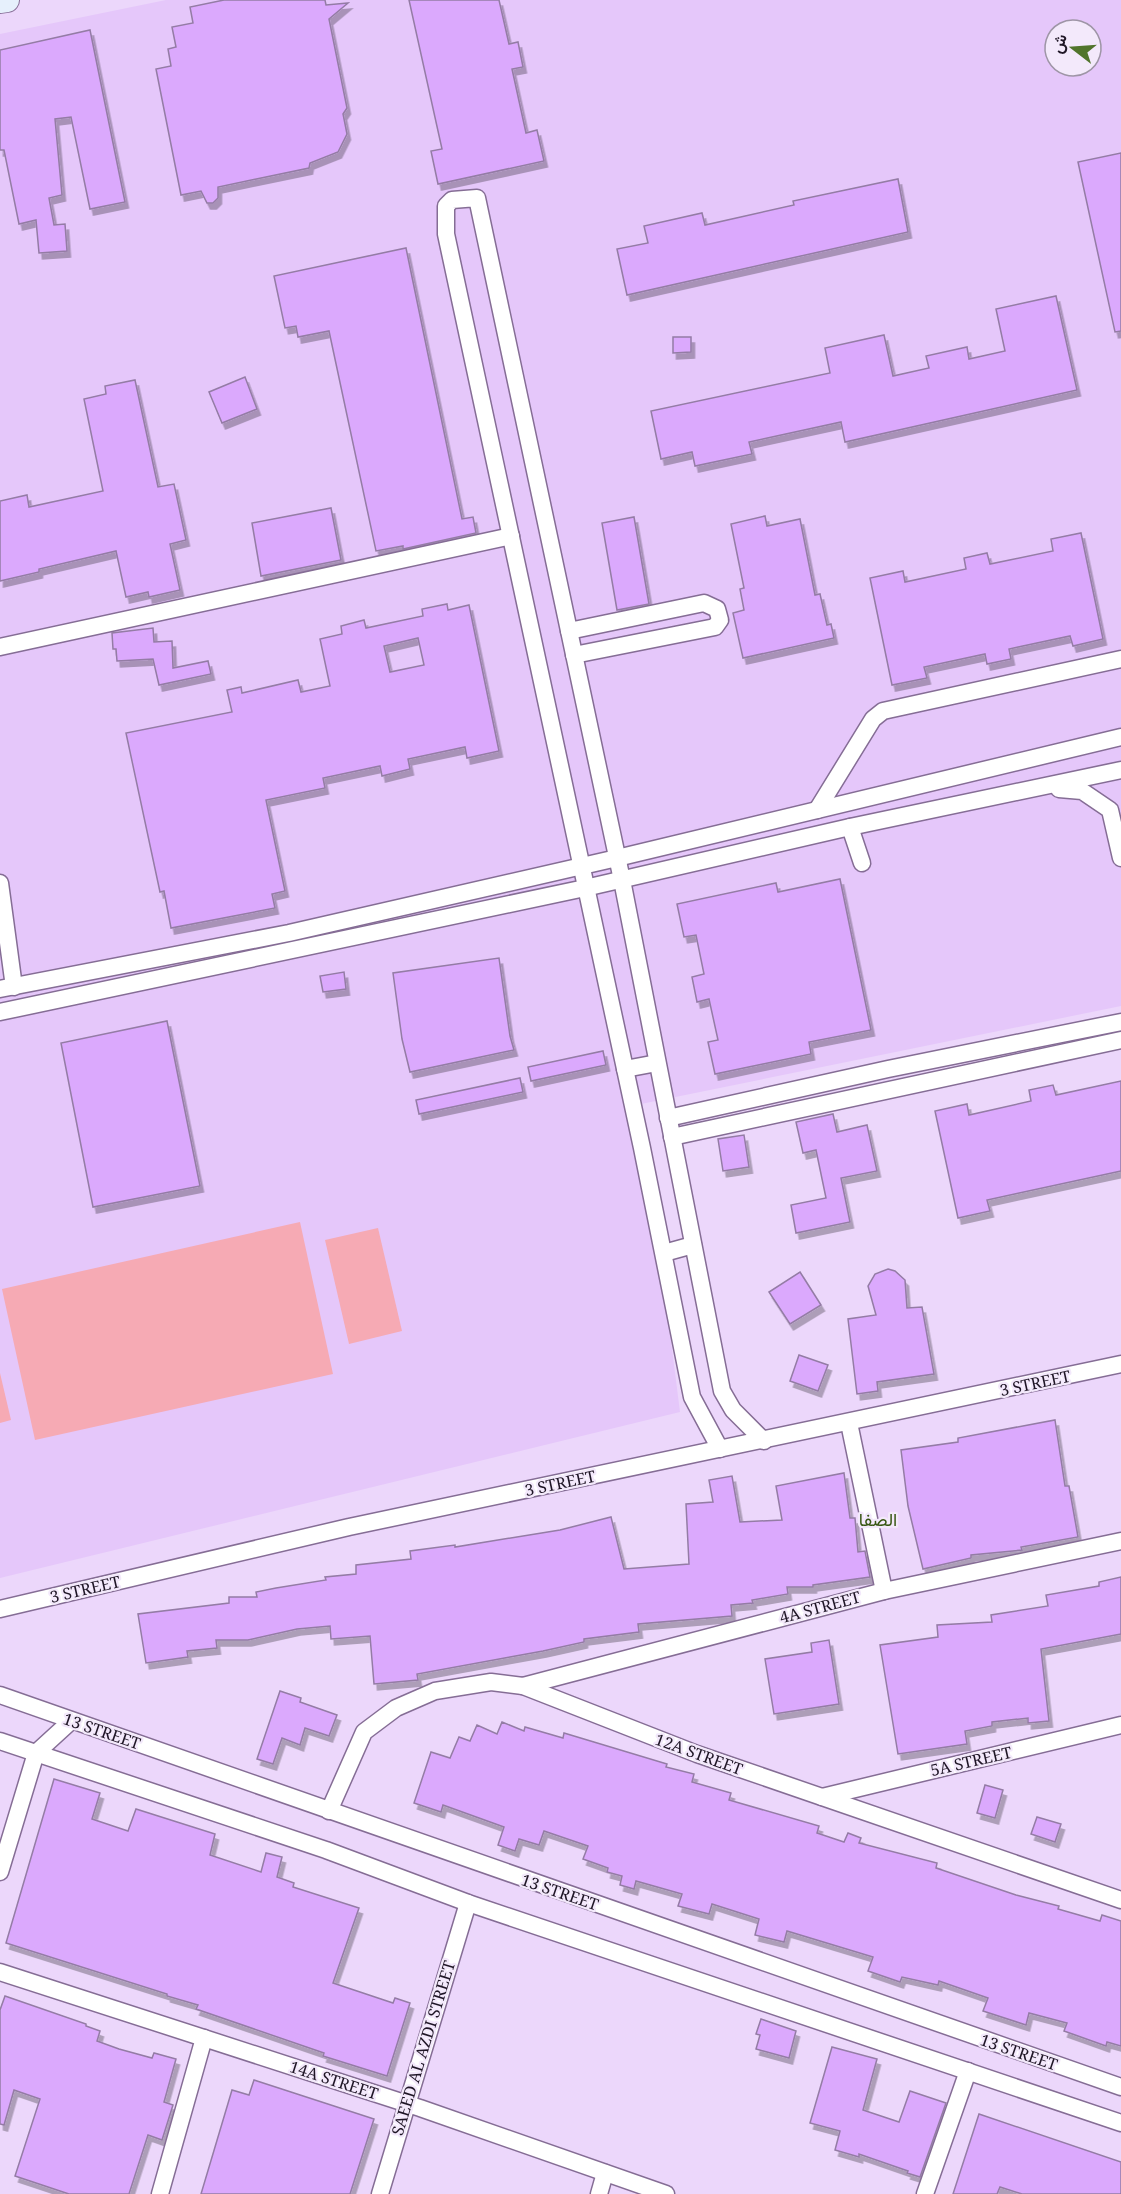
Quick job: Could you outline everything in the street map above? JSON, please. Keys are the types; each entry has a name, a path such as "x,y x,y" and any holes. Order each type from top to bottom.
{"main road":[{"path":"0,1 6,0"}],"street":[{"path":"720,1449 692,1397 664,1253 446,234 446,206 452,200 477,198 622,880 722,1391 732,1410 764,1441"},
{"path":"0,647 511,536"},
{"path":"569,631 704,603 717,609 720,620 715,627 574,655"},
{"path":"817,810 873,719 883,711 1121,659"},
{"path":"15,987 289,933 617,858 1121,737"},
{"path":"0,1012 585,888 850,827 1121,770"},
{"path":"1040,787 1082,791 1110,810 1121,858"},
{"path":"850,827 862,863"},
{"path":"0,883 15,987 33,1005"},
{"path":"289,933 294,950"},
{"path":"668,1118 888,1069 1121,1022"},
{"path":"672,1137 1121,1040"},
{"path":"625,1069 657,1063"},
{"path":"664,1253 693,1245"},
{"name":"3 STREET","path":"0,1609 349,1527 1121,1364"},
{"path":"692,1397 722,1391"},
{"path":"849,1423 884,1591"},
{"name":"4A STREET","path":"523,1686 884,1591 1121,1541"},
{"name":"12A STREET","path":"329,1811 364,1732 396,1708 435,1691 490,1682 523,1686 697,1754 1121,1900"},
{"name":"13 STREET","path":"0,1695 1121,2087"},
{"path":"0,1872 36,1753 71,1720"},
{"name":"5A STREET","path":"822,1797 1121,1725"},
{"name":"13 STREET","path":"0,1741 326,1850 468,1903 1121,2124"},
{"name":"SAEED AL AZDI STREET","path":"380,2194 405,2103 468,1903"},
{"name":"14A STREET","path":"0,1972 405,2103 666,2194"},
{"path":"160,2194 204,2038"},
{"path":"925,2194 968,2071"},
{"path":"599,2194 605,2173"}],"shaded area":[{"path":"166,0 1121,0 1121,1006 641,1104 680,1412 0,1578 0,34"},
{"path":"300,1222 333,1374 35,1440 2,1289"},
{"path":"378,1228 402,1331 349,1344 325,1240"},
{"path":"0,1373 11,1420 0,1423"}],"building":[{"path":"224,0 325,0 326,5 348,3 329,19 347,108 343,114 347,134 338,152 310,163 309,168 218,187 218,198 213,203 207,203 201,191 181,195 156,69 171,66 168,49 176,47 172,27 193,23 190,7"},
{"path":"409,0 499,0 509,44 518,42 523,67 512,69 526,133 537,130 544,161 438,184 431,151 442,149"},
{"path":"90,30 125,202 90,209 71,117 55,119 62,195 49,198 54,225 65,224 67,251 39,253 36,220 19,224 4,150 0,150 0,50"},
{"path":"1121,153 1121,331 1115,332 1078,162"},
{"path":"898,179 908,232 627,295 617,249 648,243 644,226 702,213 705,225 794,205 793,201"},
{"path":"406,248 462,519 473,517 476,533 403,549 403,546 376,551 329,331 298,337 296,326 285,328 274,276"},
{"path":"1056,296 1077,390 845,442 841,422 749,442 752,454 695,466 692,452 661,459 651,411 830,373 825,348 884,335 893,376 929,368 926,356 967,347 969,359 1005,351 996,309"},
{"path":"673,337 691,337 691,352 673,353"},
{"path":"245,377 257,409 222,423 209,392"},
{"path":"135,380 158,487 174,484 186,540 170,544 180,590 149,597 148,592 126,597 116,551 39,569 39,572 0,581 0,501 27,495 29,507 103,491 84,399 106,394 105,386"},
{"path":"331,508 341,560 261,576 252,523"},
{"path":"765,516 767,526 800,519 815,595 820,594 827,625 831,624 834,638 743,658 733,613 744,610 740,589 744,588 731,524"},
{"path":"634,517 649,604 617,610 602,523"},
{"path":"1081,533 1103,639 1073,646 1070,636 1009,649 1011,659 987,664 985,654 924,667 927,678 892,685 870,578 903,571 905,582 966,569 964,558 987,553 990,564 1053,551 1051,539"},
{"path":"447,604 448,610 469,605 499,751 467,758 465,747 408,759 410,769 382,776 380,766 323,778 325,788 266,800 285,891 272,894 275,908 171,928 164,891 160,892 126,733 232,712 227,690 241,687 242,693 298,680 301,692 330,686 320,639 342,634 341,626 364,620 366,628 423,616 422,609","holes":["418,638 424,665 390,672 384,646"]},
{"path":"153,628 154,642 172,641 173,668 208,661 211,674 159,685 153,659 117,661 116,649 113,649 112,633"},
{"path":"840,879 871,1030 809,1042 811,1054 715,1074 708,1042 718,1040 709,999 697,1002 692,977 704,974 696,935 684,937 677,904 776,883 778,892"},
{"path":"499,958 514,1050 410,1072 402,1039 393,973"},
{"path":"344,972 346,989 323,992 320,976"},
{"path":"167,1021 200,1186 93,1207 61,1043"},
{"path":"603,1051 606,1065 531,1081 528,1067"},
{"path":"520,1078 523,1092 419,1114 416,1100"},
{"path":"1121,1081 1121,1171 987,1200 990,1211 958,1218 935,1111 967,1104 969,1115 1031,1101 1029,1090 1053,1085 1056,1095"},
{"path":"833,1114 837,1132 867,1125 877,1171 841,1178 850,1222 796,1233 791,1205 826,1198 816,1150 803,1153 796,1122"},
{"path":"744,1135 749,1167 723,1171 718,1139"},
{"path":"888,1269 895,1271 905,1280 907,1308 922,1307 934,1374 877,1382 878,1391 857,1394 848,1319 876,1315 868,1286 875,1274"},
{"path":"800,1272 821,1305 790,1324 769,1292"},
{"path":"799,1355 828,1365 818,1391 790,1381"},
{"path":"1055,1420 1065,1486 1069,1486 1078,1537 1021,1547 1022,1550 971,1555 971,1558 923,1569 908,1506 901,1450 958,1442 958,1438"},
{"path":"844,1473 850,1518 855,1518 858,1552 865,1551 870,1577 813,1585 813,1587 787,1587 788,1594 752,1600 753,1603 731,1605 732,1616 638,1624 639,1632 584,1639 584,1642 543,1651 417,1674 418,1680 374,1684 370,1636 331,1639 330,1626 297,1629 248,1640 216,1640 217,1648 187,1651 188,1657 146,1663 138,1614 229,1603 229,1597 257,1597 256,1592 326,1580 325,1577 356,1574 356,1565 411,1559 410,1551 455,1545 455,1547 560,1530 611,1517 624,1569 689,1564 686,1504 713,1502 709,1480 732,1476 740,1522 782,1520 776,1486"},
{"path":"1121,1577 1121,1634 1041,1649 1049,1721 1028,1723 1028,1718 992,1722 992,1726 965,1731 967,1744 898,1754 880,1645 938,1637 937,1625 992,1622 991,1615 1048,1606 1046,1595 1099,1586 1099,1582"},
{"path":"829,1640 839,1704 774,1714 765,1659 812,1652 811,1643"},
{"path":"280,1691 301,1698 300,1702 337,1715 329,1736 305,1728 300,1745 282,1738 273,1764 257,1759"},
{"path":"502,1722 524,1731 525,1727 563,1738 564,1733 667,1764 666,1767 694,1774 692,1782 731,1793 729,1800 819,1826 817,1833 844,1842 848,1833 861,1838 859,1843 937,1863 936,1868 1016,1895 1059,1906 1058,1909 1100,1921 1102,1915 1121,1921 1121,2046 1107,2042 1106,2046 1064,2031 1067,2023 1029,2013 1026,2025 983,2011 988,1998 939,1981 938,1985 902,1977 900,1982 868,1971 873,1957 787,1931 784,1942 755,1935 759,1919 712,1904 709,1914 678,1906 682,1894 636,1881 634,1889 620,1885 622,1876 607,1872 608,1868 583,1859 588,1846 544,1831 539,1845 519,1839 515,1851 498,1845 504,1827 443,1805 441,1812 414,1803 431,1752 450,1758 459,1737 470,1741 477,1725 497,1734"},
{"path":"54,1779 100,1793 92,1819 128,1831 136,1809 215,1834 210,1855 261,1872 266,1853 282,1857 277,1877 294,1883 293,1887 359,1908 333,1983 393,2003 395,1998 410,2003 387,2076 323,2056 324,2053 196,2009 198,2005 167,1996 167,1994 6,1943"},
{"path":"985,1785 1003,1790 995,1818 977,1813"},
{"path":"1037,1817 1061,1824 1055,1842 1031,1834"},
{"path":"5,1996 86,2024 100,2031 97,2041 152,2058 154,2053 176,2059 164,2102 173,2105 162,2140 148,2135 129,2194 69,2194 15,2176 40,2099 14,2090 4,2125 0,2124 0,2010"},
{"path":"761,2019 796,2031 789,2058 756,2049 760,2035 756,2034"},
{"path":"832,2047 877,2059 863,2110 899,2122 910,2091 946,2103 920,2177 859,2154 859,2157 835,2150 840,2131 810,2123"},
{"path":"254,2080 374,2119 350,2194 201,2194 232,2090 249,2095"},
{"path":"979,2114 1121,2162 1121,2194 1022,2194 1000,2187 997,2194 953,2194"}],"district":[{"name":"الصفا","path":"878,1520"}]}
